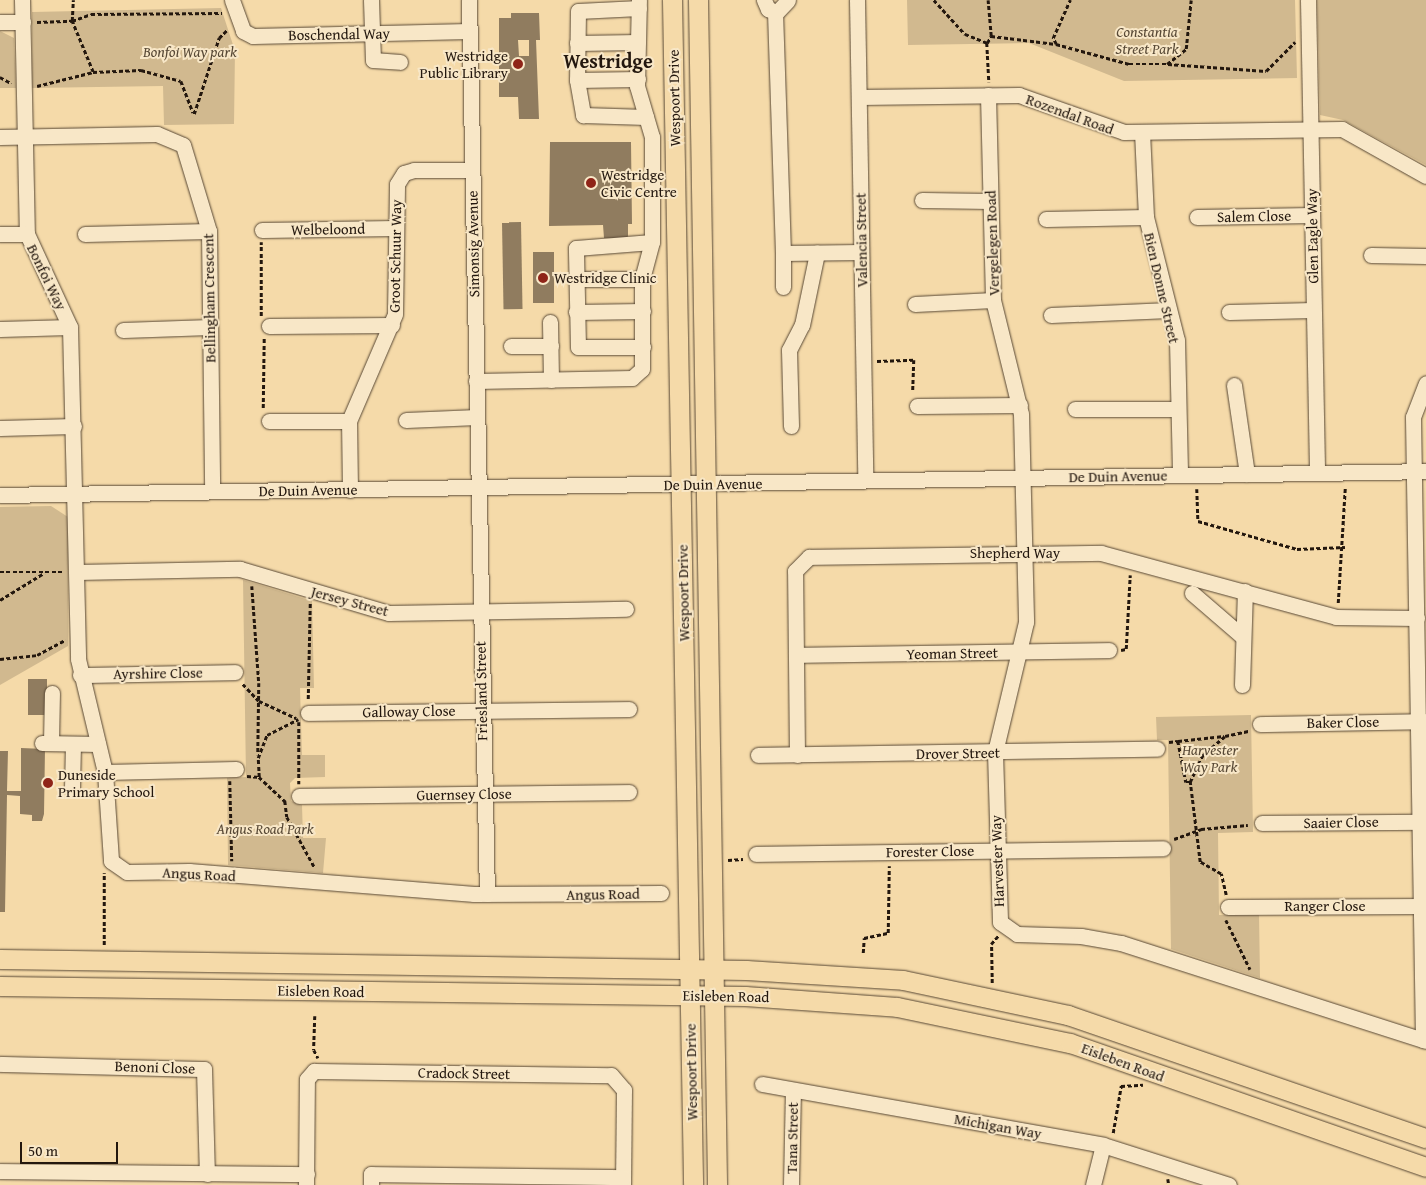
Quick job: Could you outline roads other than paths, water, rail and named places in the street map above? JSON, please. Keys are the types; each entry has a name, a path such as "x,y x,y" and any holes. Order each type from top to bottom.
{"main road":[{"name":"Wespoort Drive","path":"672,0 693,1185"},
{"name":"Wespoort Drive","path":"698,0 717,1185"},
{"name":"Eisleben Road","path":"0,959 713,969 856,975 1025,1003 1426,1138"},
{"name":"Eisleben Road","path":"0,986 714,995 846,1001 949,1015 1070,1044 1426,1167"}],"street":[{"name":"Bonfoi Way","path":"22,0 27,234 70,327 76,494"},
{"name":"Boschendal Way","path":"232,0 243,31 253,36 469,31"},
{"path":"372,0 373,61 400,62"},
{"name":"Simonsig Avenue","path":"469,0 478,487"},
{"path":"764,0 775,12 783,287"},
{"path":"775,12 786,8 788,0"},
{"name":"Valencia Street","path":"857,0 865,480"},
{"name":"Glen Eagle Way","path":"1308,0 1317,473"},
{"path":"476,381 632,378 642,369 642,279 652,242 652,137 638,79 639,4 580,8 577,43 577,80 583,115 646,117"},
{"path":"0,22 23,22"},
{"path":"577,43 638,42"},
{"path":"577,80 638,79"},
{"name":"Vergelegen Road","path":"988,94 993,300 1020,405 1022,478"},
{"name":"Rozendal Road","path":"859,97 1018,95 1110,130 1142,132 1342,129 1426,176"},
{"name":"Bien Donne Street","path":"1142,132 1146,217 1177,340 1180,475"},
{"name":"Bellingham Crescent","path":"0,138 157,134 174,138 183,145 209,231 212,491"},
{"name":"Groot Schuur Way","path":"350,490 349,421 392,325 396,184 404,173 472,170"},
{"path":"922,200 990,201"},
{"name":"Salem Close","path":"1197,217 1312,215"},
{"path":"1046,219 1146,217"},
{"name":"Welbeloond","path":"262,230 395,228"},
{"path":"85,234 209,231"},
{"path":"0,234 27,234"},
{"path":"643,347 580,348 576,312 576,248 580,245 652,242"},
{"path":"783,253 861,252"},
{"path":"790,426 789,350 802,325 817,253"},
{"path":"1371,255 1426,256"},
{"path":"575,279 642,279"},
{"path":"915,304 993,300"},
{"path":"1052,315 1169,310"},
{"path":"1230,312 1313,310"},
{"path":"576,312 642,311"},
{"path":"550,322 551,380"},
{"path":"270,326 392,325"},
{"path":"0,329 70,327"},
{"path":"123,330 210,327"},
{"path":"511,346 551,346"},
{"path":"1424,1040 1420,822 1422,721 1416,618 1421,551 1421,471 1413,417 1426,383"},
{"path":"1234,385 1247,474"},
{"path":"917,406 1020,405"},
{"path":"1074,409 1178,409"},
{"path":"406,420 476,417"},
{"path":"268,421 349,421"},
{"path":"0,428 74,426"},
{"name":"De Duin Avenue","path":"0,495 1421,471"},
{"name":"Harvester Way","path":"1022,478 1026,622 995,752 998,916 1004,928 1017,934 1098,938 1424,1040"},
{"name":"Friesland Street","path":"478,487 481,710 487,894"},
{"name":"Angus Road","path":"76,494 80,675 105,772 107,850 116,866 128,872 229,874 487,894 661,893"},
{"name":"Shepherd Way","path":"796,755 795,571 808,558 1023,552 1102,553 1131,558 1336,617 1416,618"},
{"name":"Jersey Street","path":"77,572 251,572 389,613 626,609"},
{"path":"1242,685 1245,591"},
{"path":"1192,593 1243,637"},
{"name":"Yeoman Street","path":"796,655 1109,650"},
{"name":"Ayrshire Close","path":"80,675 235,672"},
{"path":"52,693 47,743 98,744"},
{"name":"Galloway Close","path":"303,716 481,710 629,709"},
{"name":"Baker Close","path":"1260,724 1422,721"},
{"path":"72,788 73,744"},
{"name":"Drover Street","path":"758,755 1157,749"},
{"path":"105,772 233,769"},
{"name":"Guernsey Close","path":"292,799 483,793 629,792"},
{"name":"Saaier Close","path":"1262,823 1420,822"},
{"name":"Forester Close","path":"754,857 889,852 1163,848"},
{"name":"Ranger Close","path":"1228,907 1422,906"},
{"name":"Benoni Close","path":"0,1064 204,1069 207,1174"},
{"name":"Cradock Street","path":"307,1179 310,1073 618,1078 624,1090 623,1181"},
{"name":"Michigan Way","path":"762,1084 1106,1146 1229,1185"},
{"name":"Tana Street","path":"791,1185 793,1090"},
{"path":"1093,1185 1106,1146"},
{"path":"0,1172 207,1174 307,1179"},
{"path":"371,1185 371,1174 623,1181"}],"place":[{"name":"Westridge Public Library","path":"518,64"},
{"name":"Westridge Civic Centre","path":"591,183"},
{"name":"Westridge Clinic","path":"543,278"},
{"name":"Duneside Primary School","path":"48,783"}],"district":[{"name":"Westridge","path":"608,60"}],"park label":[{"name":"Constantia Street Park","path":"1147,40"},
{"name":"Bonfoi Way park","path":"190,52"},
{"name":"Harvester Way Park","path":"1210,758"},
{"name":"Angus Road Park","path":"265,829"}]}
